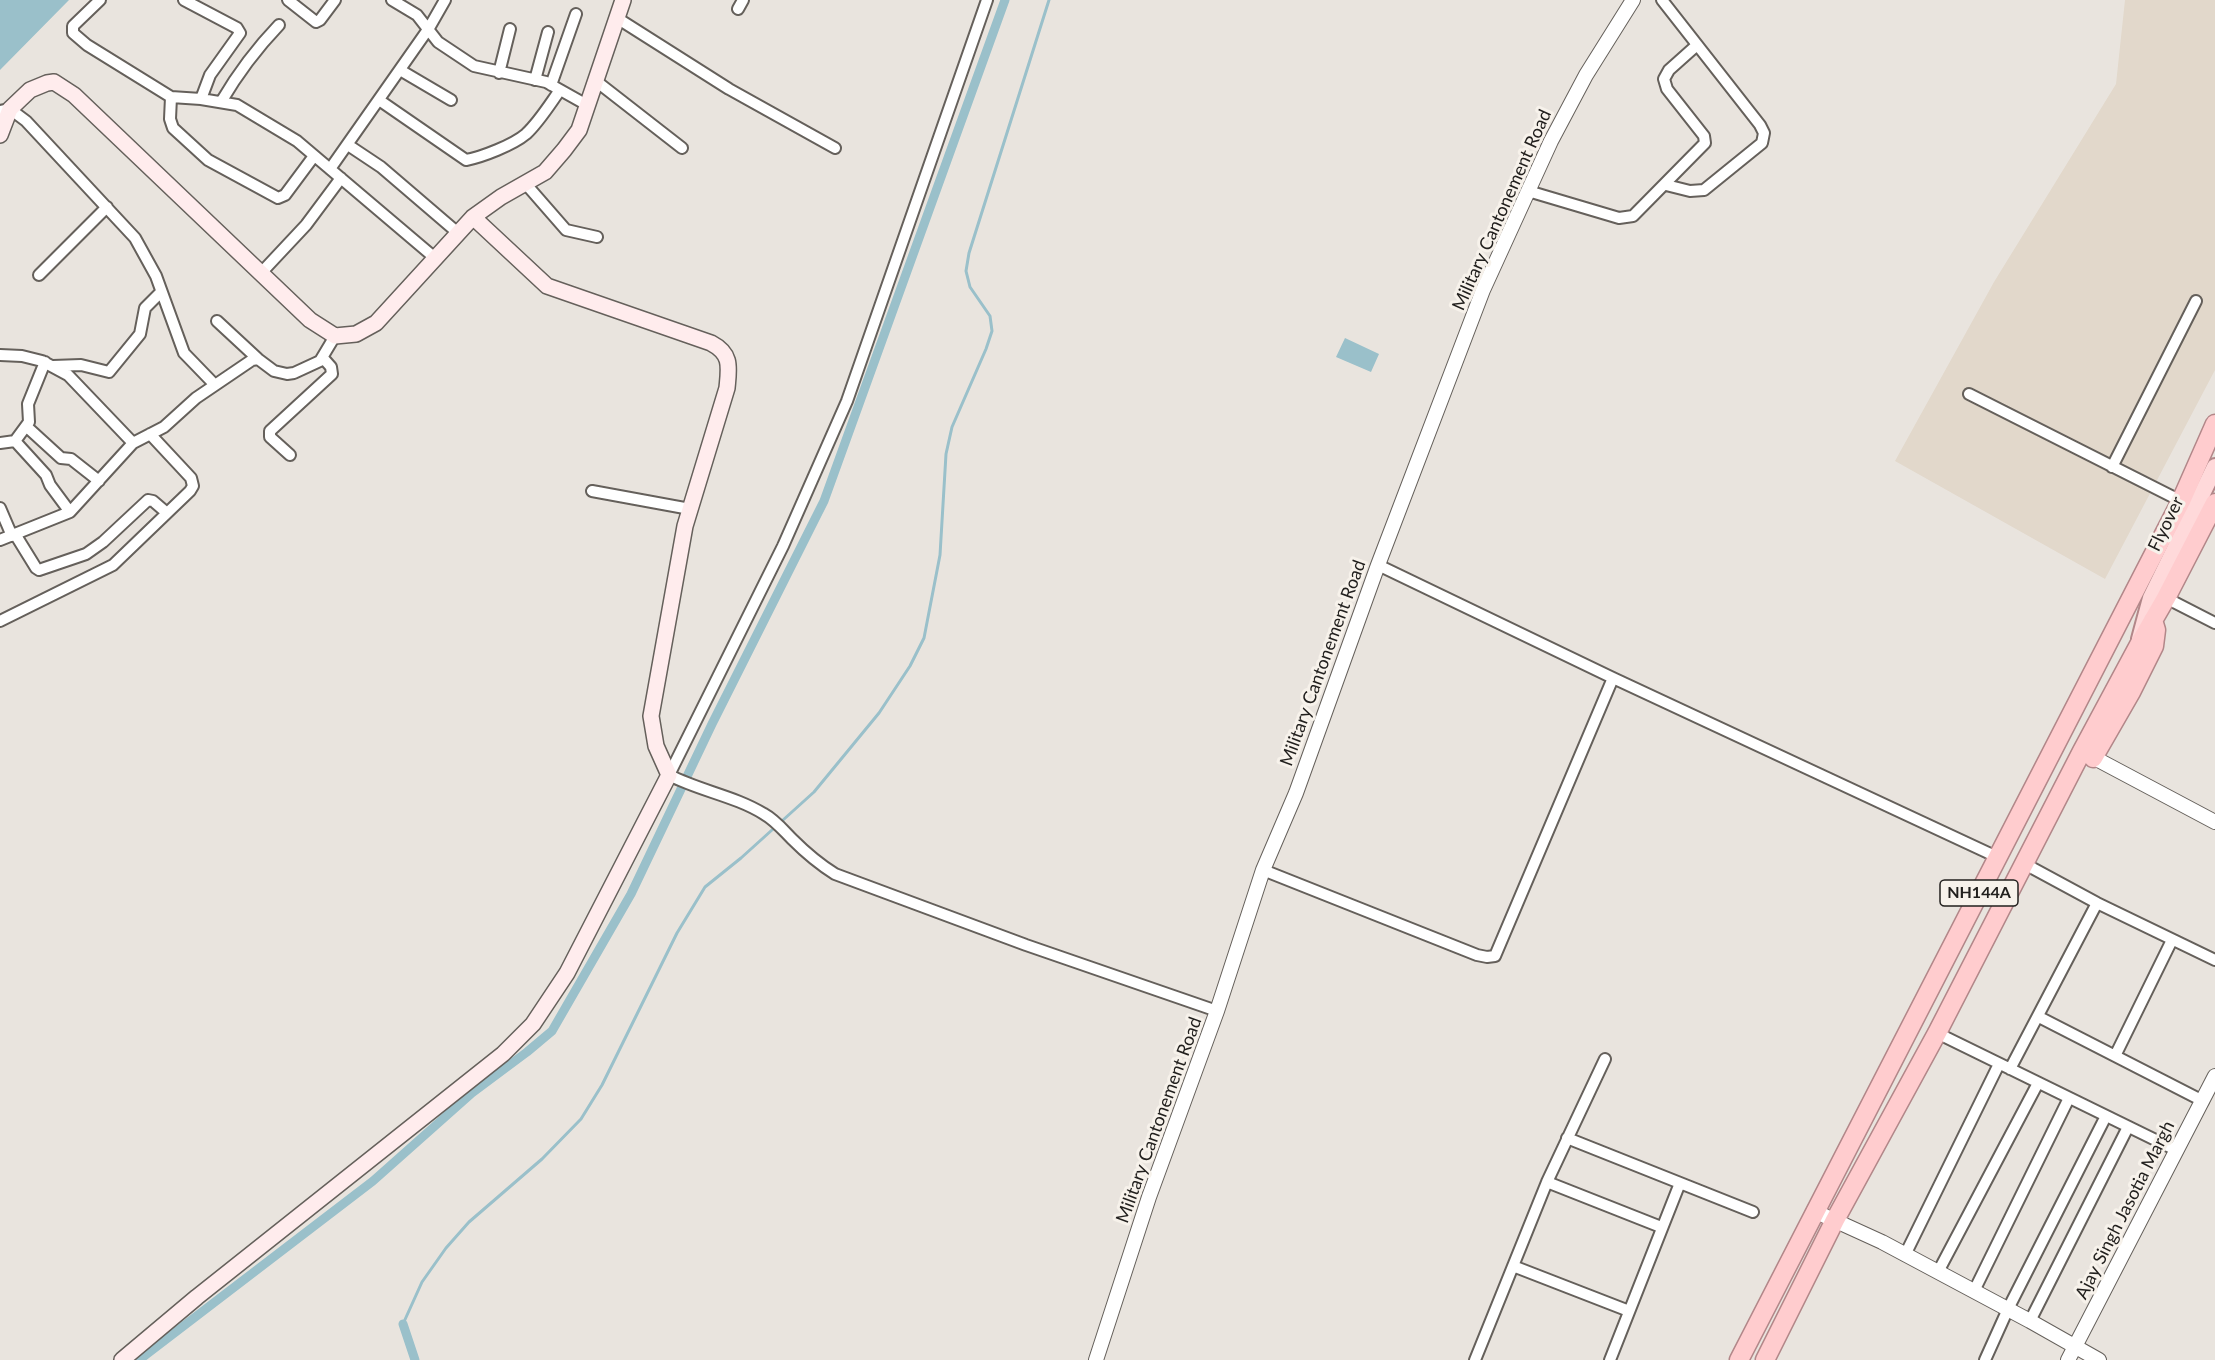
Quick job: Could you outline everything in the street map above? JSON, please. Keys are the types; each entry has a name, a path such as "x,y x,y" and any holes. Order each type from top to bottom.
{"highway":[{"name":"NH144A","path":"1739,1360 2181,501 2215,424"},
{"name":"NH144A","path":"1765,1360 1835,1220 1937,1033 2023,863 2088,754 2153,620 2159,598 2215,504"},
{"path":"2088,754 2131,692 2154,646 2156,630 2153,620"}],"main road":[{"path":"0,135 5,110 30,90 54,82 74,95 310,320 335,336 356,334 376,323 473,217 545,172 564,150 579,130 623,0"},
{"path":"122,1360 206,1290 465,1085 521,1037 548,1003 572,965 673,777 656,746 651,716 685,526 727,388 729,367 727,357 721,348 711,343 547,286 473,217"},
{"name":"Flyover","path":"2140,643 2215,467"}],"street":[{"path":"100,0 74,23 73,33 87,45 171,97 221,102 242,108 297,141 435,258"},
{"path":"184,0 237,28 240,33 210,75 201,99"},
{"path":"288,0 318,22 335,0"},
{"path":"392,0 417,15 438,42 474,66 556,87 587,105"},
{"path":"330,169 429,28 446,0"},
{"path":"987,0 847,401 783,546 673,777 753,808 774,820 820,865 835,874 1026,945 1217,1011"},
{"name":"Military Cantonement Road","path":"1096,1360 1149,1197 1217,1011 1263,870 1296,793 1378,565 1483,291 1551,141 1586,75 1633,0"},
{"path":"1662,0 1760,124 1764,133 1763,140 1704,190 1690,190 1666,185"},
{"path":"379,100 466,160 491,152 523,137 532,128 556,87 576,14"},
{"path":"617,18 729,90 835,148"},
{"path":"221,102 247,60 279,25"},
{"path":"499,73 510,29"},
{"path":"535,80 548,32"},
{"path":"1528,191 1624,219 1633,216 1705,143 1704,136 1667,89 1664,79 1669,70 1697,45"},
{"path":"400,70 451,100"},
{"path":"596,81 682,148"},
{"path":"171,97 170,119 173,128 208,160 278,198 285,195 314,156"},
{"path":"5,110 26,121 135,238 151,267 184,353 215,385"},
{"path":"348,144 381,167 458,233"},
{"path":"261,273 306,225 341,178"},
{"path":"525,183 566,230 597,237"},
{"path":"39,275 107,207"},
{"path":"49,364 81,365 109,372 140,334 145,308 161,292"},
{"path":"2112,467 2196,301"},
{"path":"217,321 258,359 274,371 287,374 315,364 323,358 335,336"},
{"path":"0,355 22,356 49,364 68,375 133,443"},
{"path":"290,455 270,437 270,431 332,374 331,367 323,358"},
{"path":"0,540 70,512 133,443 164,427 196,398 252,360 258,359"},
{"path":"0,443 15,441 27,427 30,419 28,404 49,364"},
{"path":"1969,394 2181,501"},
{"path":"27,427 61,458 71,459 99,480"},
{"path":"0,621 106,570 120,560 190,490 193,483 150,434"},
{"path":"15,441 46,475 50,485 70,512"},
{"path":"592,491 690,509"},
{"path":"0,508 14,535 39,570 86,554 103,542 148,501 153,501 167,513"},
{"path":"1378,565 1613,678 1997,857"},
{"path":"2159,598 2215,623"},
{"path":"1263,870 1477,955 1495,956 1613,678"},
{"path":"2088,754 2214,818"},
{"path":"2023,863 2172,940 2213,955"},
{"path":"2010,1069 2097,903"},
{"path":"2115,1056 2172,940"},
{"path":"2039,1017 2203,1101"},
{"path":"1937,1033 2176,1150"},
{"path":"1474,1360 1567,1138 1605,1059"},
{"path":"1905,1255 1999,1064"},
{"name":"Ajay Singh Jasotia Margh","path":"2068,1360 2215,1076"},
{"path":"1938,1272 2038,1083"},
{"path":"1974,1291 2069,1098"},
{"path":"1985,1360 2008,1309 2106,1116"},
{"path":"2030,1321 2128,1127"},
{"path":"1567,1138 1753,1212"},
{"path":"1548,1182 1661,1227"},
{"path":"1610,1360 1680,1183"},
{"path":"1814,1211 1938,1272 2099,1360"},
{"path":"1513,1266 1629,1311"}],"shaded area":[{"path":"2125,0 2215,0 2215,370 2105,579 1895,461 1994,282 2116,84"}],"water":[{"path":"0,0 69,0 0,70"},
{"path":"1345,338 1379,354 1371,372 1336,357"}],"waterway":[{"path":"139,1360 373,1181 472,1093 552,1031 631,894 712,724 824,501 1005,0"},
{"path":"403,1324 422,1282 446,1248 469,1222 542,1159 581,1119 602,1085 677,933 705,887 814,792 879,713 910,666 924,638 940,555 946,454 952,427 992,331 990,316 970,287 966,271 969,253 1049,0"},
{"path":"403,1324 415,1360"}]}
